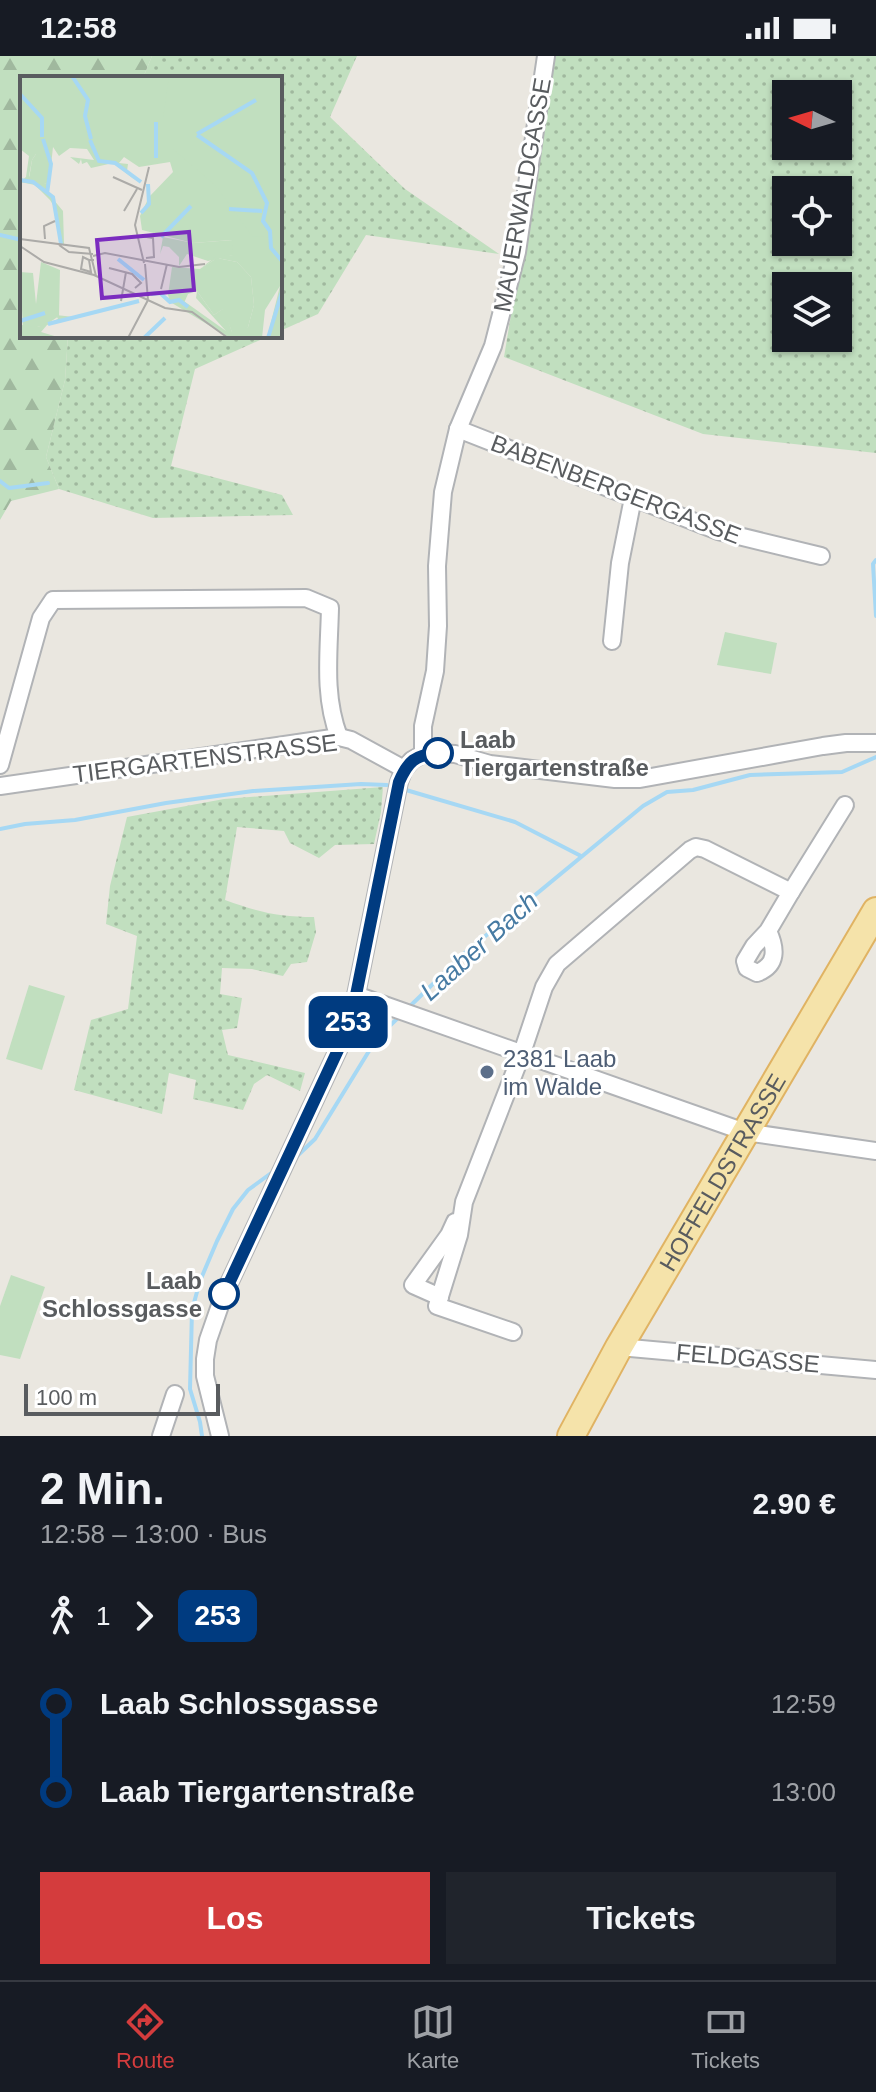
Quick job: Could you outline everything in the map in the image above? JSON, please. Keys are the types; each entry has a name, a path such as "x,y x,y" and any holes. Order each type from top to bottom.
{"main road":[{"name":"HOFFELDSTRASSE","path":"571,1436 619,1347 876,911"}],"street":[{"name":"MAUERWALDGASSE","path":"423,754 423,726 435,671 437,566 443,492 458,429 493,346 517,252 546,56"},
{"name":"BABENBERGERGASSE","path":"458,429 718,531 821,556"},
{"path":"612,641 620,563 633,498"},
{"path":"0,765 41,618 53,600 306,598 330,608 328,699 339,737"},
{"name":"TIERGARTENSTRASSE","path":"0,786 339,737 351,740 404,769"},
{"path":"220,1436 205,1376 208,1340 224,1294 345,1035 356,995 399,782 412,760 423,754 443,753 490,764 615,779 640,779 846,743 876,743"},
{"path":"768,931 845,805"},
{"path":"440,1297 413,1285 449,1235 464,1202 544,987 557,964 696,847 791,892"},
{"path":"356,995 745,1132 876,1151"},
{"path":"464,1202 459,1235 437,1306 513,1332"},
{"name":"FELDGASSE","path":"619,1347 876,1370"},
{"path":"161,1436 175,1394"}],"green space":[{"path":"0,56 152,56 144,76 20,76 20,338 68,338 65,380 46,457 59,489 11,501 0,520"},
{"path":"152,56 357,56 330,117 405,189 499,254 366,235 318,314 282,330 282,76 144,76"},
{"path":"554,56 876,56 876,453 703,434 504,357"},
{"path":"68,338 265,338 195,369 171,466 282,495 293,515 153,518 59,489 46,457 65,380"},
{"path":"725,632 777,643 771,674 717,665"},
{"path":"383,787 374,844 335,845 319,858 290,843 284,831 237,827 225,900 269,913 314,917 316,932 307,962 291,964 283,976 252,969 222,968 220,994 242,998 237,1028 222,1030 228,1055 305,1073 300,1091 267,1075 254,1084 243,1110 193,1099 196,1080 169,1073 162,1114 74,1090 91,1020 128,1009 137,936 106,924 110,886 127,817 224,799"},
{"path":"29,985 65,996 42,1070 6,1059"},
{"path":"11,1275 45,1287 20,1359 0,1355 0,1306"}],"waterway":[{"path":"0,235 20,240"},
{"path":"0,481 9,488 48,483"},
{"name":"Laaber Bach","path":"876,560 873,564 876,616"},
{"name":"Laaber Bach","path":"407,1009 466,952 643,806 667,792 693,790 750,775 842,772 876,757"},
{"path":"0,829 253,791 387,785"},
{"path":"406,790 515,822 581,856"},
{"name":"Laaber Bach","path":"295,1158 315,1139 377,1038 401,1015"},
{"name":"Laaber Bach","path":"202,1436 190,1389 192,1310 200,1281 233,1209 248,1190 274,1171"}],"bus line":[{"name":"253","path":"224,1294 345,1035 404,769 423,754 438,753"}],"place":[{"name":"Laab Tiergartenstraße","path":"438,753"},
{"name":"2381 Laab im Walde","path":"487,1072"},
{"name":"Laab Schlossgasse","path":"224,1294"}]}
